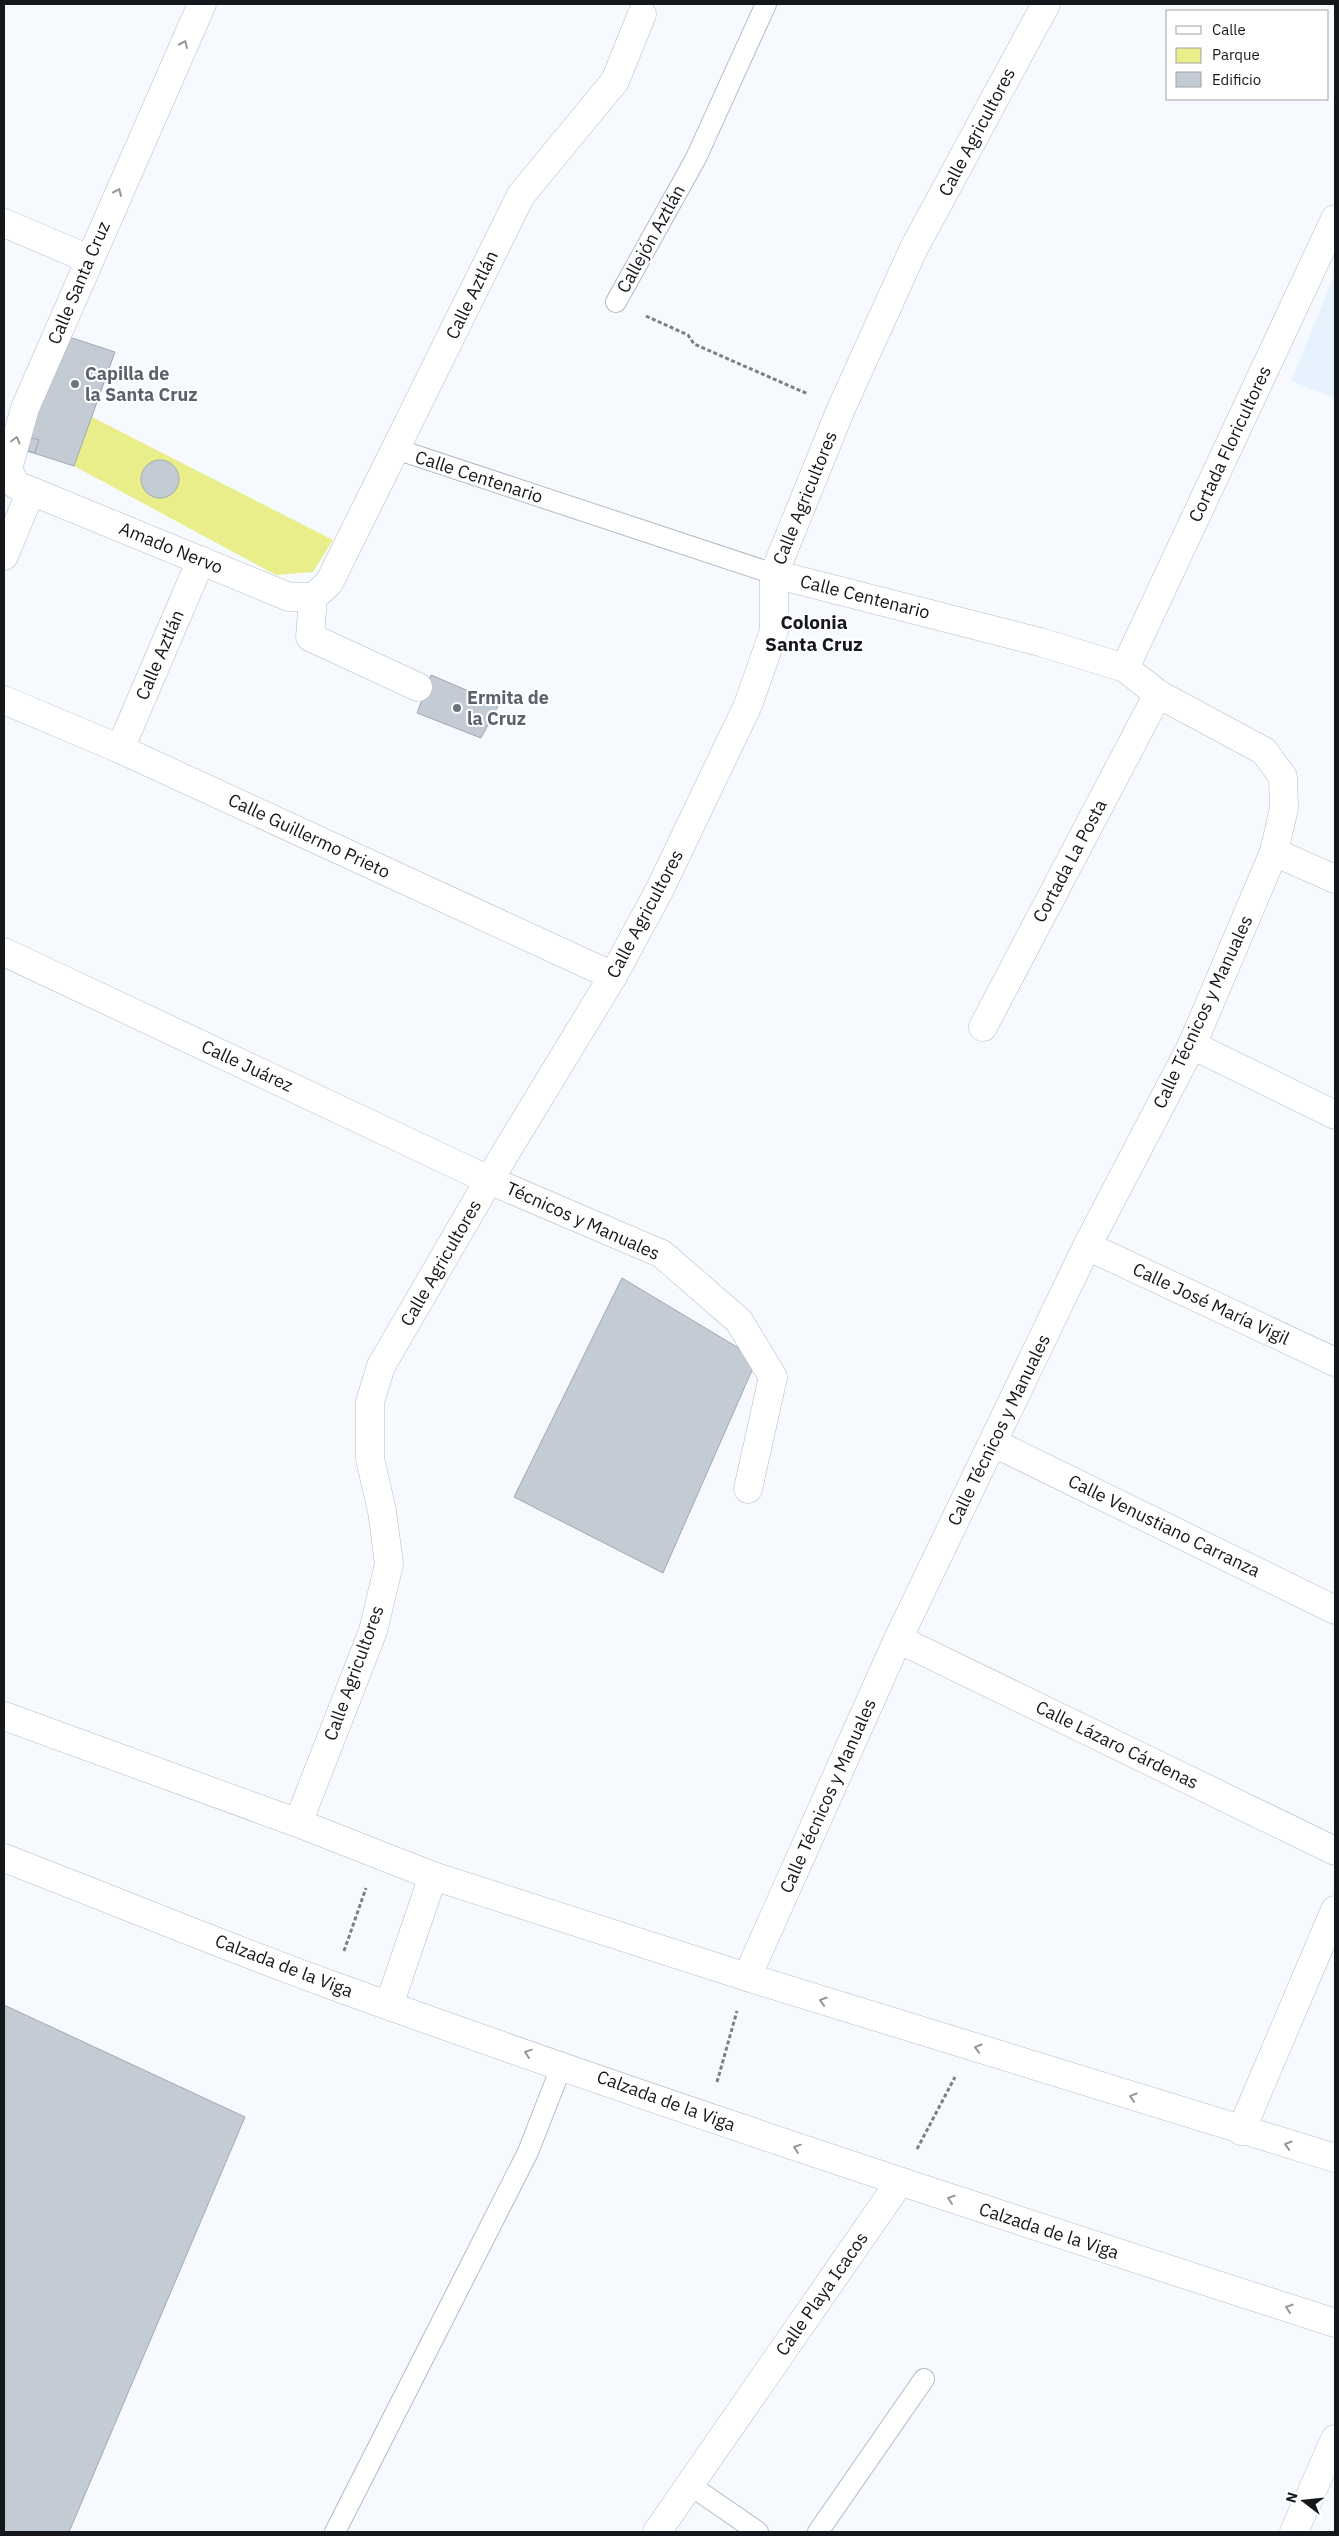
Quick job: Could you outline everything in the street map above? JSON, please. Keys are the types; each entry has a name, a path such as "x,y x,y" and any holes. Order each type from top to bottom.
{"street":[{"name":"Calle Santa Cruz","path":"32,491 16,485 8,469 25,408 88,260 202,4"},
{"name":"Calle Agricultores","path":"298,1823 373,1630 389,1564 382,1510 370,1459 370,1402 381,1366 613,976 660,890 748,705 774,631 774,574 841,409 914,248 1046,4"},
{"name":"Calle Aztlán","path":"313,598 329,583 521,195 615,80 644,9"},
{"name":"Cortada Floricultores","path":"1125,668 1335,219"},
{"path":"4,223 88,260"},
{"path":"4,556 32,491"},
{"name":"Amado Nervo","path":"32,491 289,597 313,598"},
{"name":"Calle Aztlán","path":"120,749 201,560"},
{"name":"Calle Centenario","path":"774,574 1040,642 1125,668 1158,694 1264,751"},
{"path":"313,598 310,637 418,688"},
{"name":"Cortada La Posta","path":"983,1027 1158,694"},
{"name":"Calle Guillermo Prieto","path":"4,700 120,749 613,976"},
{"name":"Calle Técnicos y Manuales","path":"747,1978 898,1639 1088,1246 1192,1045 1274,852 1284,808 1283,777 1264,751"},
{"path":"1274,852 1335,879"},
{"name":"Calle Juárez","path":"4,952 490,1180"},
{"path":"1192,1045 1335,1115"},
{"name":"Técnicos y Manuales","path":"490,1180 662,1254 738,1322 772,1377 748,1489"},
{"name":"Calle José María Vigil","path":"1088,1246 1335,1362"},
{"name":"Calle Venustiano Carranza","path":"994,1443 1335,1610"},
{"name":"Calle Lázaro Cárdenas","path":"898,1639 1335,1851"},
{"path":"4,1716 298,1823 433,1876 747,1978 972,2046 1241,2131 1335,2158"},
{"name":"Calzada de la Viga","path":"4,1858 332,1985 708,2117 899,2182 1335,2323"},
{"path":"389,2005 433,1876"},
{"path":"1241,2131 1335,1910"},
{"name":"Calle Playa Icacos","path":"657,2532 899,2182"},
{"path":"1294,2532 1335,2439"}],"lane":[{"name":"Callejón Aztlán","path":"616,302 696,158 766,4"},
{"name":"Calle Centenario","path":"396,449 774,574"},
{"path":"335,2532 528,2152 562,2065"},
{"path":"818,2532 924,2379"},
{"path":"690,2485 758,2532"}],"path":[{"name":"Callejón Aztlán","path":"616,302 688,335 694,344 841,409"},
{"path":"332,1985 377,1854"},
{"path":"708,2117 747,1978"},
{"path":"899,2182 972,2046"}],"shaded area":[{"path":"1335,273 1335,398 1291,381"}],"green space":[{"path":"92,417 333,540 313,572 276,575 74,466"}],"building":[{"name":"Capilla de la Santa Cruz","path":"63,335 115,352 74,466 24,450"},
{"path":"28,437 39,440 35,453 24,450"},
{"path":"160,460 174,465 179,479 174,493 160,498 146,493 141,479 146,465"},
{"name":"Ermita de la Cruz","path":"431,675 499,704 481,738 417,713"},
{"path":"622,1278 757,1359 663,1573 514,1497"},
{"path":"4,2005 245,2117 69,2532 4,2532"}],"place":[{"name":"Capilla de la Santa Cruz","path":"75,384"},
{"name":"Ermita de la Cruz","path":"457,708"}],"district":[{"name":"Colonia Santa Cruz","path":"814,633"}]}
